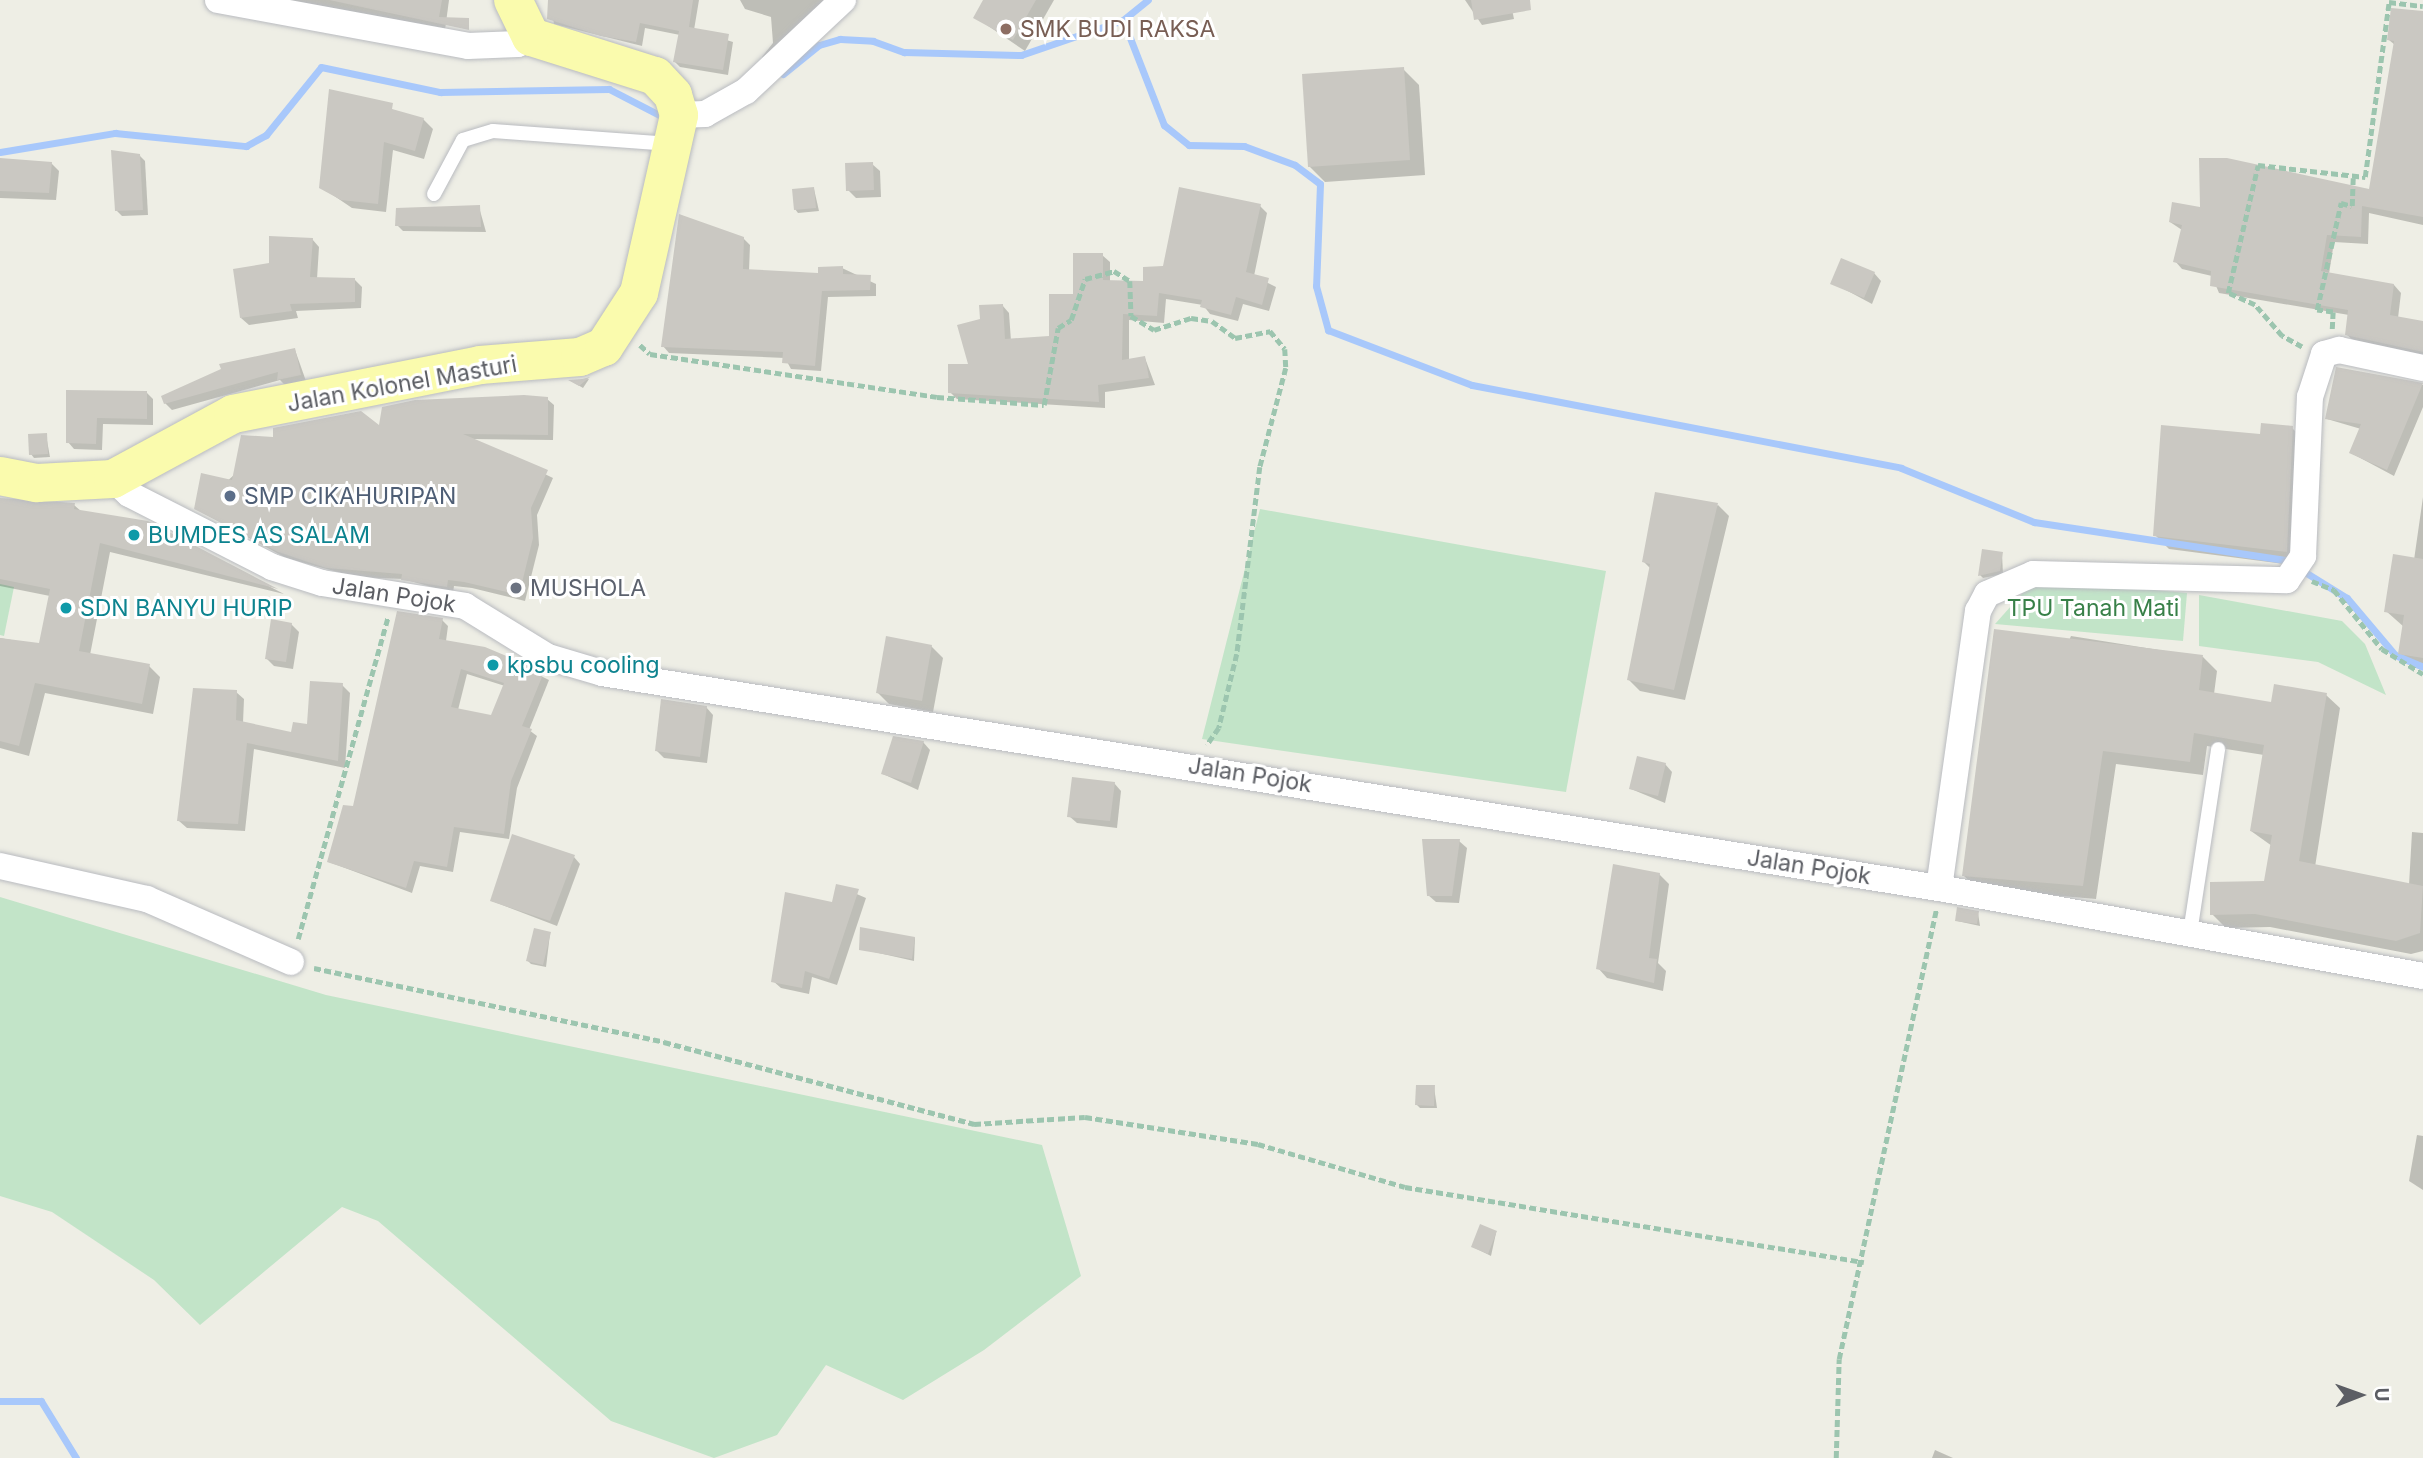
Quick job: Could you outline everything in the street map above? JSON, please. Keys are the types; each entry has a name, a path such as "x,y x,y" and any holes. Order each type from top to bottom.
{"main road":[{"path":"513,0 530,37 655,76 673,95 676,130 639,293 615,337"},
{"name":"Jalan Kolonel Masturi","path":"0,476 37,483 113,479 233,414 480,365 580,357 615,337"}],"street":[{"path":"218,0 456,45 518,44 530,37"},
{"path":"676,130 746,91 844,0"},
{"path":"1939,888 1978,611 1987,594 2033,574 2257,583 2287,580 2296,572 2303,556 2310,397 2324,354 2339,350 2423,368"},
{"name":"Jalan Pojok","path":"113,479 129,495 272,567 392,596 465,606 548,657 601,673 1939,888 2423,976"},
{"path":"0,866 147,899 291,962"}],"lane":[{"path":"434,194 463,139 493,131 676,130"},
{"path":"2190,933 2218,749"}],"path":[{"path":"2353,178 2352,206 2341,203 2317,310 2333,312 2324,354 2282,336 2255,305 2228,293 2258,164 2353,178 2365,177 2389,2 2423,6"},
{"path":"615,337 631,336 650,354 937,397 1044,405 1058,328 1071,320 1085,279 1114,271 1130,281 1130,316 1154,330 1191,318 1212,321 1236,338 1270,331 1285,349 1286,368 1260,467 1237,654 1219,727 1192,766"},
{"path":"2296,572 2334,590 2382,649 2423,674"},
{"path":"392,596 291,962 664,1042 974,1124 1085,1117 1258,1144 1405,1187 1864,1262"},
{"path":"1836,1458 1839,1359 1864,1262 1939,888"}],"green space":[{"path":"1260,509 1606,571 1566,792 1202,739"},
{"name":"TPU Tanah Mati","path":"2035,579 2187,593 2183,641 1995,624"},
{"path":"0,584 14,587 4,636 0,635"},
{"path":"2199,595 2342,621 2365,644 2386,695 2318,662 2199,646"},
{"path":"0,897 326,995 1042,1145 1081,1276 984,1350 903,1400 826,1365 777,1435 714,1458 611,1421 378,1221 342,1207 200,1325 154,1280 52,1212 0,1196"}],"building":[{"path":"329,0 442,0 439,17 469,18 469,30"},
{"path":"548,0 693,0 689,27 729,34 723,70 673,62 679,31 640,23 636,42 601,36 547,19"},
{"name":"SMK BUDI RAKSA","path":"983,0 1036,0 1013,40 973,18"},
{"path":"1471,0 1530,0 1531,10 1474,20"},
{"path":"2391,8 2423,11 2423,217 2362,206 2361,237 2327,235 2321,271 2394,284 2390,315 2423,321 2423,352 2345,335 2348,310 2210,286 2211,271 2173,262 2182,225 2169,222 2172,202 2200,207 2199,158 2227,158 2369,189 2394,41 2387,40"},
{"path":"1404,67 1410,160 1308,167 1302,74"},
{"path":"329,89 393,103 392,109 424,118 415,151 384,142 378,204 341,200 319,188"},
{"path":"111,150 140,154 143,210 115,211"},
{"path":"0,158 52,162 49,193 0,191"},
{"path":"873,162 874,190 846,191 845,163"},
{"path":"814,187 816,208 794,210 792,189"},
{"path":"1179,187 1261,204 1246,272 1269,278 1262,305 1236,297 1231,315 1200,307 1202,300 1159,293 1157,316 1123,314 1122,360 1145,356 1149,378 1098,385 1099,402 948,393 948,364 968,364 957,325 980,319 979,305 1003,304 1005,339 1049,336 1049,294 1073,294 1073,253 1103,253 1103,280 1143,281 1143,267 1163,266"},
{"path":"480,205 481,227 395,226 396,208"},
{"path":"679,214 744,237 743,269 818,273 818,267 843,266 843,274 871,275 870,290 822,291 815,366 782,363 783,352 661,347"},
{"path":"269,236 313,238 310,277 355,278 355,302 290,304 292,311 240,318 233,269 269,263"},
{"path":"1841,258 1875,272 1864,298 1830,284"},
{"path":"295,348 301,375 277,380 278,372 164,404 161,396 221,369 219,364"},
{"path":"2336,367 2423,383 2387,470 2349,453 2361,424 2325,419"},
{"path":"590,377 579,386 568,380 582,379"},
{"path":"66,390 147,391 147,419 97,418 96,444 66,443"},
{"path":"524,395 548,397 548,435 463,434 548,470 531,508 533,538 519,595 464,582 448,580 447,587 401,580 402,574 326,568 278,552 194,509 201,473 232,480 241,435 273,437 273,428 361,411 379,425 382,407 415,400"},
{"path":"2261,423 2293,426 2287,552 2153,536 2161,425 2260,434"},
{"path":"47,433 48,454 29,455 28,434"},
{"path":"1655,492 1718,503 1674,690 1627,680 1650,564 1642,562"},
{"path":"0,498 75,503 74,509 148,521 278,589 100,543 79,651 150,664 142,704 35,683 19,746 0,741 0,638 39,643 50,589 0,579"},
{"path":"1982,549 2003,552 2000,571 1978,576"},
{"path":"2393,554 2423,559 2423,658 2398,654 2404,615 2384,612"},
{"path":"397,611 443,618 439,639 485,647 544,672 522,726 532,729 511,781 504,834 454,827 447,867 414,861 406,888 327,862 343,805 353,806","holes":["461,669 504,683 491,715 451,707"]},
{"path":"271,619 292,623 286,662 265,659"},
{"path":"1994,629 2203,655 2199,690 2271,702 2274,684 2327,693 2299,861 2423,886 2420,933 2396,941 2255,914 2210,915 2210,882 2264,881 2272,835 2250,831 2264,745 2194,733 2190,762 2103,751 2083,886 1962,876"},
{"path":"886,636 932,645 922,701 876,693"},
{"path":"310,681 343,683 338,761 247,743 238,824 177,821 193,688 237,690 236,720 291,732 293,722 307,724"},
{"path":"661,699 707,706 700,757 655,751"},
{"path":"893,736 924,741 911,783 881,774"},
{"path":"1637,756 1666,763 1658,796 1629,789"},
{"path":"1072,777 1115,782 1110,821 1067,817"},
{"path":"512,834 575,855 550,921 490,901"},
{"path":"1422,839 1460,839 1452,896 1427,896"},
{"path":"1613,864 1660,873 1649,958 1657,959 1654,983 1596,969"},
{"path":"836,884 859,889 829,979 805,971 802,988 771,982 785,892 832,902"},
{"path":"1957,907 1979,911 1977,924 1955,921"},
{"path":"860,927 915,937 912,959 859,950"},
{"path":"534,928 551,932 543,965 526,961"},
{"path":"1416,1085 1435,1085 1434,1106 1415,1105"},
{"path":"1480,1224 1497,1231 1488,1254 1471,1247"}],"waterway":[{"path":"783,74 819,45 840,39 873,41 904,52 1021,55 1123,20 1148,0"},
{"path":"1123,20 1164,125 1189,145 1244,146 1295,165 1320,184 1316,286 1328,330 1472,385 1901,468 2034,522 2292,561"},
{"path":"0,152 115,133 246,146 266,135 321,67 440,92 609,89 667,119"},
{"path":"2300,569 2347,598 2395,655 2423,667"},
{"path":"0,1401 41,1401 76,1458"}],"place":[{"name":"SMK BUDI RAKSA","path":"1006,29"},
{"name":"SMP CIKAHURIPAN","path":"230,496"},
{"name":"BUMDES AS SALAM","path":"134,535"},
{"name":"MUSHOLA","path":"516,588"},
{"name":"SDN BANYU HURIP","path":"66,608"},
{"name":"kpsbu cooling","path":"493,665"}]}
